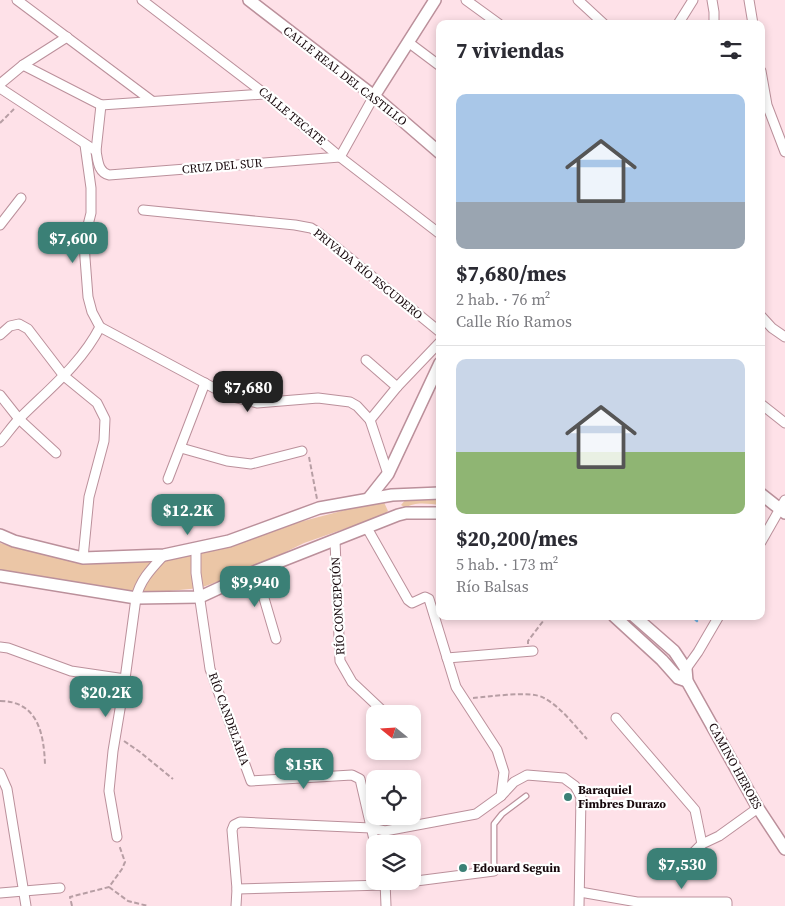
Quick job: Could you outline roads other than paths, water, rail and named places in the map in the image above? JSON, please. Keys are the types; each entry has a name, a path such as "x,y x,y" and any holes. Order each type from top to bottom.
{"street":[{"path":"17,0 152,101"},
{"name":"CALLE TECATE","path":"142,0 266,94 340,157 436,231"},
{"name":"CALLE REAL DEL CASTILLO","path":"249,0 374,96 436,150"},
{"path":"340,157 374,96 435,0"},
{"path":"466,0 494,20"},
{"path":"578,0 600,20"},
{"path":"712,0 714,20"},
{"path":"749,0 752,20"},
{"path":"680,20 690,1"},
{"path":"0,84 23,65 67,36"},
{"path":"408,42 436,63"},
{"path":"23,65 101,105 266,94"},
{"path":"0,88 96,151 101,105"},
{"path":"765,94 767,106 785,152"},
{"path":"85,145 91,188 91,213 84,241 88,297 92,312 100,327 229,396 257,403 318,398 350,402 357,406 370,420 388,474 398,515"},
{"name":"CRUZ DEL SUR","path":"96,151 100,168 104,174 114,175 340,157"},
{"path":"0,225 21,198"},
{"name":"PRIVADA RÍO ESCUDERO","path":"143,210 311,228 319,232 436,329"},
{"path":"765,320 785,337"},
{"path":"0,336 10,326 19,324 28,329 64,376 97,403 105,419 104,441 89,496 83,558"},
{"path":"0,442 19,419 64,376 93,341 100,327"},
{"path":"370,420 397,387 436,346"},
{"path":"366,360 397,387"},
{"path":"369,498 388,474 436,372"},
{"path":"168,479 205,384"},
{"path":"0,395 19,419 56,453"},
{"path":"765,407 785,423"},
{"path":"181,448 227,461 251,464 302,451"},
{"path":"0,535 14,541 83,558 164,555 229,541 319,508 392,495 436,493"},
{"path":"765,496 783,507 765,536"},
{"path":"0,576 136,598 200,597 256,571 398,515 406,513 436,513"},
{"path":"367,528 408,600 412,603 424,597 429,599 456,687 498,750 504,772 501,796"},
{"name":"RÍO CONCEPCIÓN","path":"335,541 340,661 352,682 376,705"},
{"name":"RÍO CANDELARIA","path":"196,548 196,574 210,669 251,781 352,775 360,779 372,828"},
{"path":"117,838 109,791 115,736 136,598 138,587 164,555"},
{"path":"256,571 276,639"},
{"path":"618,620 662,660 684,676"},
{"path":"639,620 674,651 684,676"},
{"path":"684,676 717,620"},
{"path":"0,647 8,648 71,671 125,679"},
{"path":"448,658 531,651"},
{"name":"CAMINO HEROES","path":"684,676 758,808 785,849"},
{"path":"616,718 695,810 702,844"},
{"path":"0,773 6,789 26,906"},
{"path":"236,906 237,889 232,830 234,825 240,822 372,828 385,831 476,814 501,796 514,782 527,775 564,778 575,786 581,797 579,906"},
{"path":"692,854 702,844 719,836 758,808"},
{"path":"372,828 373,835"},
{"path":"421,879 494,871"},
{"path":"237,889 366,884"},
{"path":"0,893 60,888"},
{"path":"385,890 386,906"},
{"path":"580,892 637,904 727,904"}],"lane":[{"path":"494,871 494,824 502,814 526,796"}],"place":[{"name":"Baraquiel Fimbres Durazo","path":"568,797"},
{"name":"Edouard Seguin","path":"463,868"}]}
